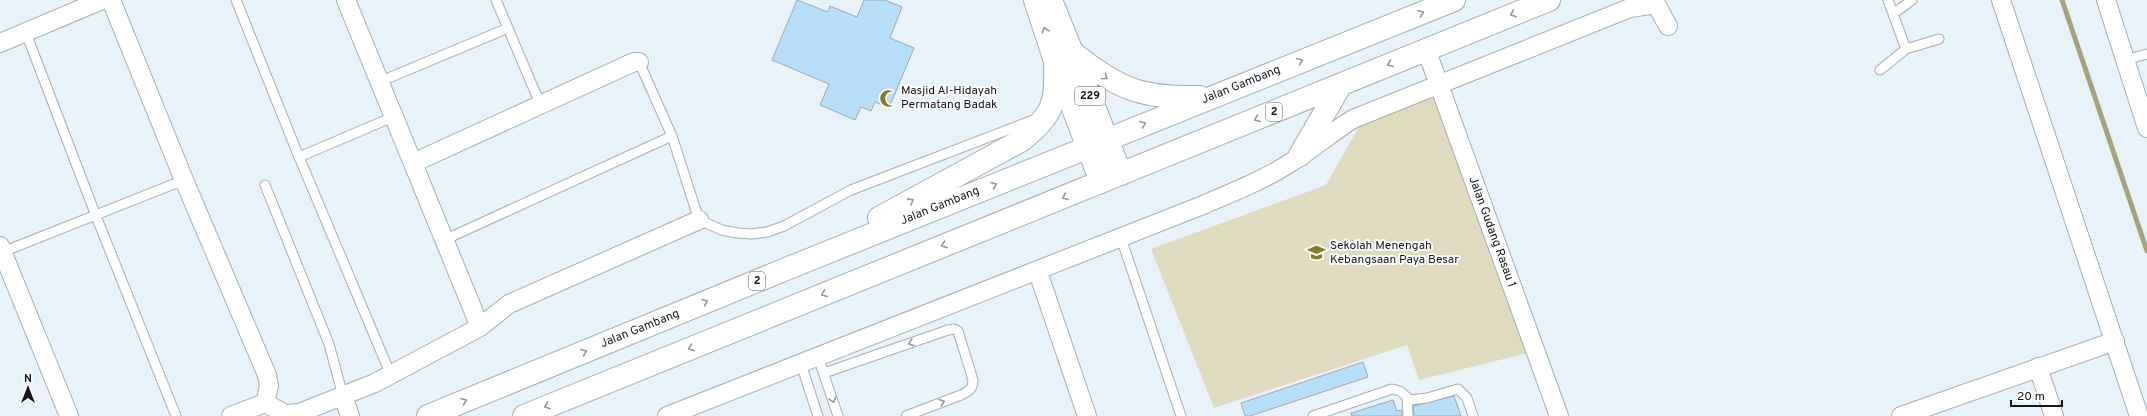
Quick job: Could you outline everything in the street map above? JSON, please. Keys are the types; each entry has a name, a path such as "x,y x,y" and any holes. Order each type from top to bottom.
{"main road":[{"name":"229","path":"1035,0 1064,57 1097,143 1101,182"},
{"name":"229","path":"1051,0 1064,57"},
{"name":"Jalan Gambang","path":"428,416 791,267 1454,0"},
{"name":"2","path":"524,416 1549,0"},
{"path":"791,267 1022,140 1049,114 1054,101 1064,57 1136,92 1173,97 1212,97"},
{"path":"1300,155 1340,86"},
{"name":"229","path":"1097,143 1121,174"}],"street":[{"path":"0,43 102,0"},
{"path":"111,0 184,180 267,375 269,386 265,403"},
{"path":"2001,0 2139,416"},
{"path":"2106,0 2147,128"},
{"path":"348,1 393,117 480,327"},
{"path":"667,416 801,364 821,365 1038,272 1261,180 1353,119 1630,8 1656,4 1668,26"},
{"name":"Jalan Gudang Rasau 1","path":"1426,49 1559,416"},
{"path":"413,163 541,106 634,62 639,62"},
{"path":"265,403 284,414 299,413 375,383 390,373 480,327 509,304 699,220"},
{"path":"1,250 69,416"},
{"path":"1038,272 1087,416"},
{"path":"1901,416 2115,341"},
{"path":"2038,367 2054,416"},
{"path":"343,396 350,416"},
{"path":"231,416 265,403"}],"lane":[{"path":"236,0 299,157 390,373"},
{"path":"496,0 541,106"},
{"path":"1888,0 1906,49"},
{"path":"1893,14 1912,0"},
{"path":"379,82 508,28"},
{"path":"26,33 96,216 176,416"},
{"path":"1880,70 1906,49 1939,39"},
{"path":"2125,60 2147,54"},
{"path":"639,62 672,136 699,220 722,230 737,233 752,234 767,232 784,226 864,184 1049,114"},
{"path":"299,157 393,117"},
{"path":"444,240 672,136"},
{"path":"1,250 96,216 184,180"},
{"path":"265,185 329,344 343,396"},
{"path":"1121,238 1180,416"},
{"path":"838,416 821,365 954,328 958,330 973,380 973,386 970,391 906,416"},
{"path":"801,364 818,416"},
{"path":"1313,416 1392,389 1400,390 1410,400 1458,389 1467,398 1473,416"},
{"path":"1406,397 1408,416"}],"shaded area":[{"name":"Sekolah Menengah Kebangsaan Paya Besar","path":"1437,97 1528,353 1419,380 1407,345 1214,408 1151,249 1326,185 1362,121"}],"building":[{"path":"797,0 828,12 830,6 857,17 864,0 885,0 902,7 890,38 914,48 889,108 875,102 871,111 861,107 855,120 820,105 829,84 772,60"},
{"path":"1363,362 1368,377 1250,416 1245,416 1241,403"},
{"path":"1454,396 1461,416 1414,416 1413,406"},
{"path":"1393,400 1397,411 1402,410 1402,416 1352,416 1351,413"}],"waterway":[{"path":"2062,0 2147,251"}],"place":[{"name":"Masjid Al-Hidayah Permatang Badak","path":"888,98"},
{"name":"Sekolah Menengah Kebangsaan Paya Besar","path":"1317,253"}]}
